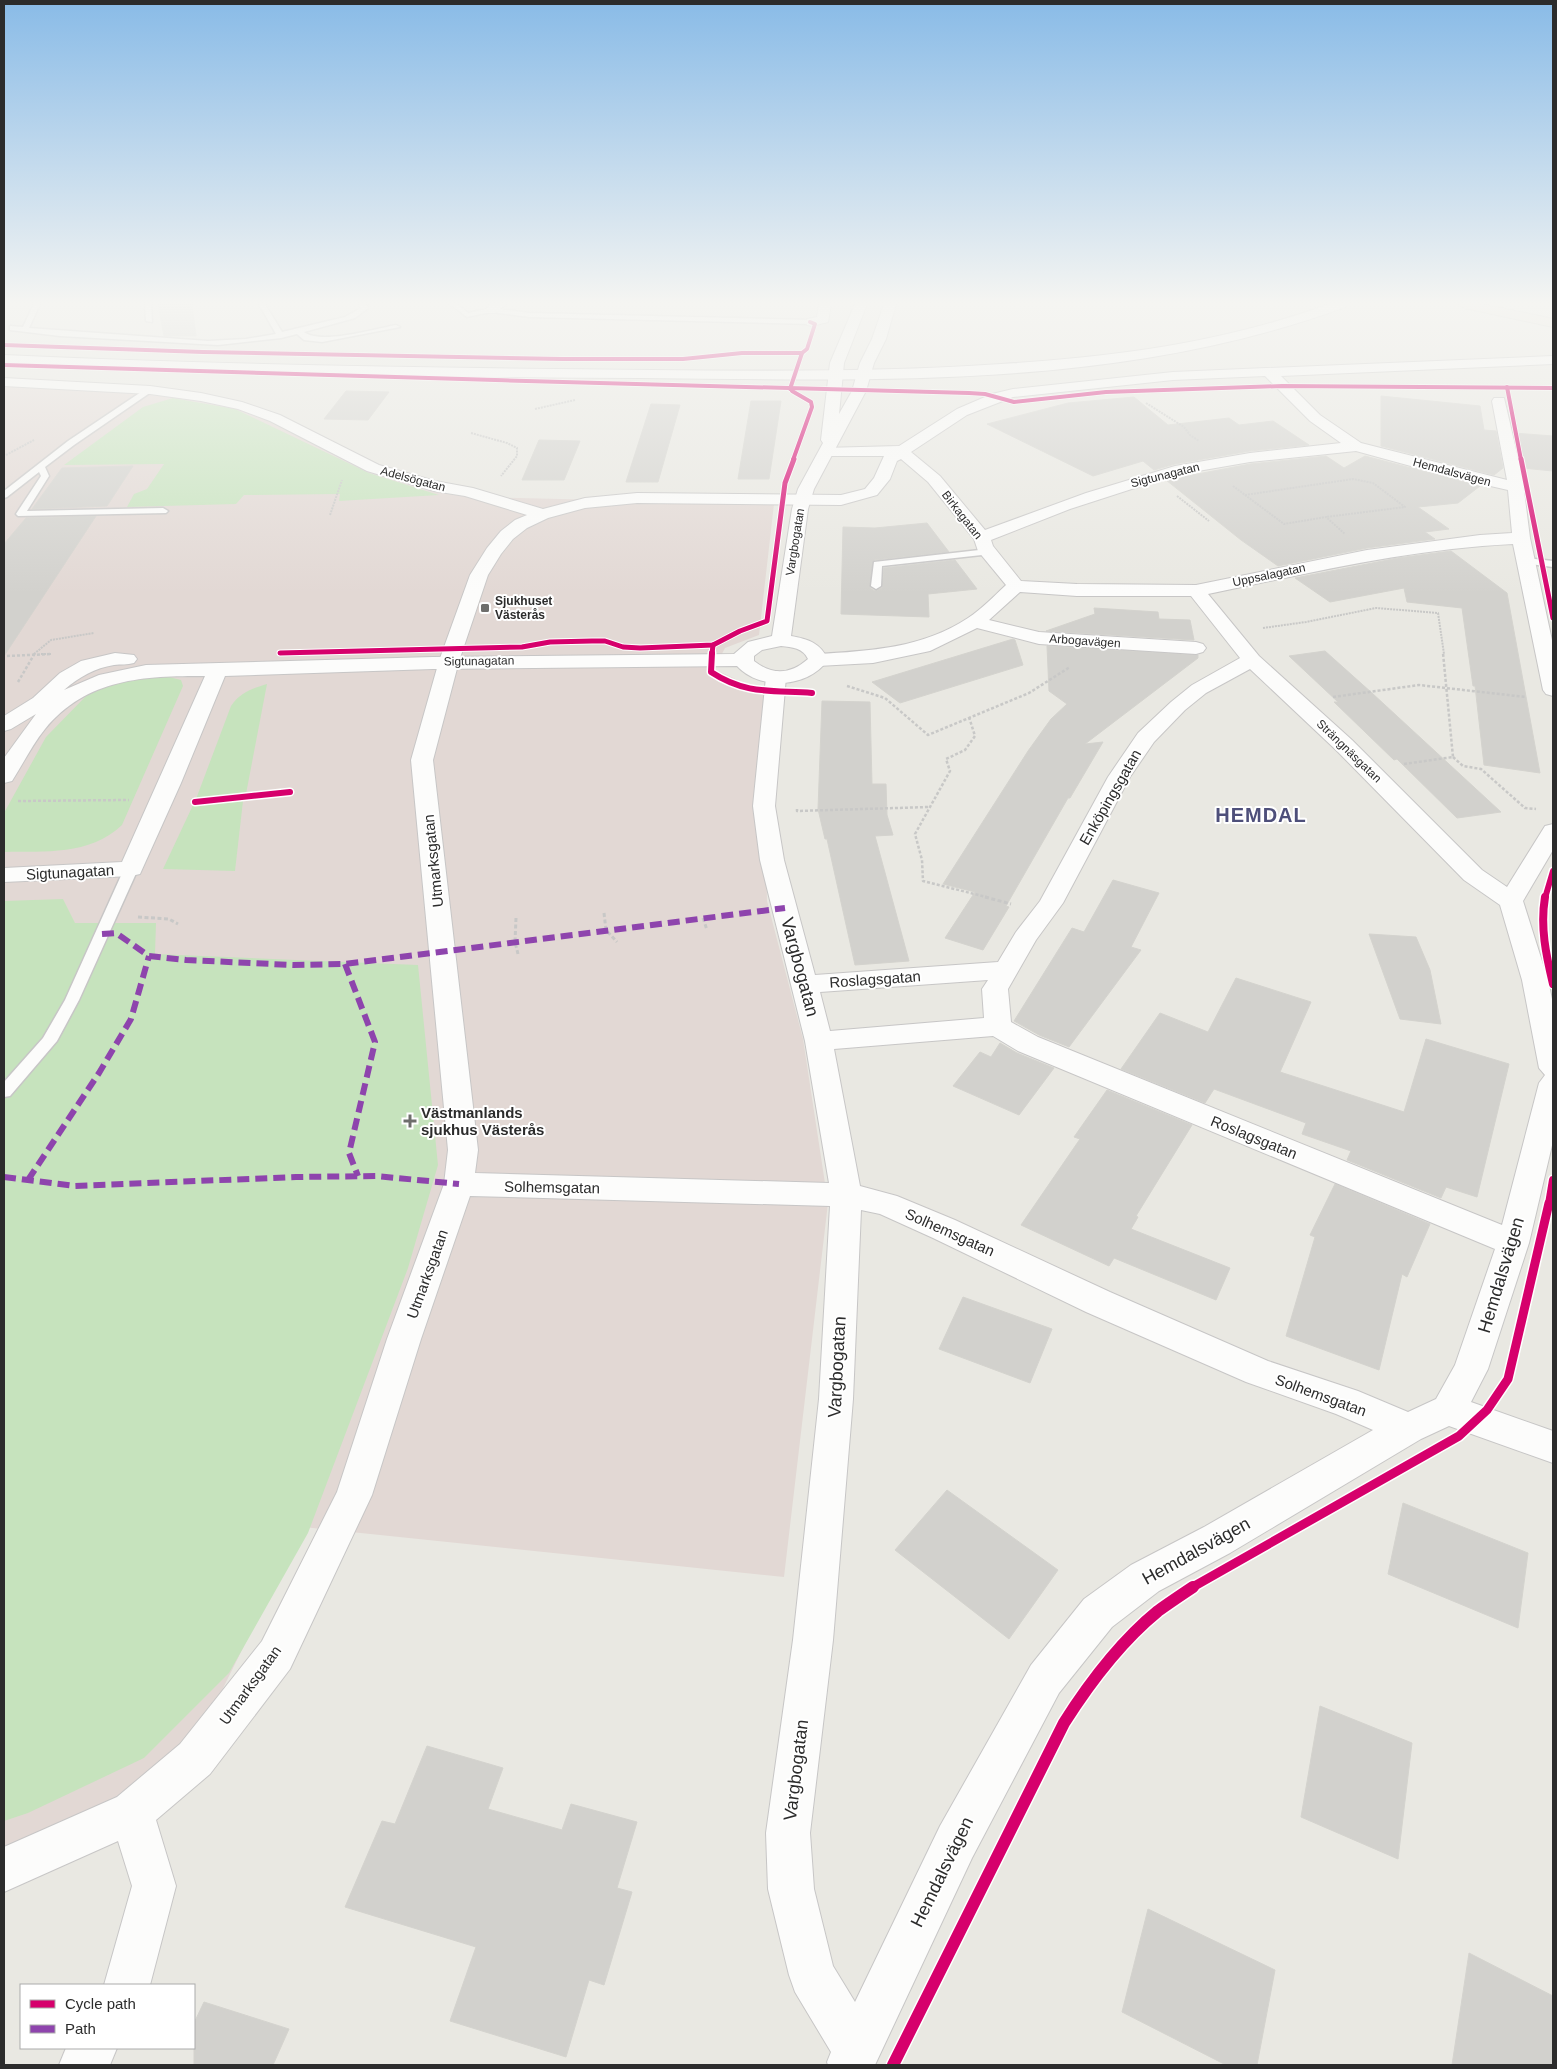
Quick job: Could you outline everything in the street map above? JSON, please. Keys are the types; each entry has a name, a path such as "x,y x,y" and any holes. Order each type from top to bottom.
{"street":[{"name":"Adelsögatan","path":"217,401 242,406 275,418 374,468 396,476 434,486 467,491 542,514"},
{"name":"Vargbogatan","path":"828,451 833,401"},
{"name":"Vargbogatan","path":"780,640 806,489 848,414 853,401"},
{"path":"542,514 585,503 637,498 841,500 861,496 871,492 882,479 890,459 962,412 988,401"},
{"name":"Hemdalsvägen","path":"1297,401 1315,418 1356,446 1514,487"},
{"name":"Hemdalsvägen","path":"1499,401 1514,475 1521,538 1550,657 1553,690"},
{"name":"Sigtunagatan","path":"985,545 1002,529 1153,476 1229,461 1356,446"},
{"path":"828,451 901,451"},
{"name":"Birkagatan","path":"901,451 934,479 1016,586"},
{"name":"Utmarksgatan","path":"4,1870 132,1812 195,1759 276,1655 354,1495 404,1338 459,1184 463,1150 422,760 448,661 479,575 493,552 507,535 521,524 542,514"},
{"name":"Uppsalagatan","path":"1016,586 1086,590 1196,591 1368,555 1480,540 1521,538"},
{"path":"818,660 873,657 930,645 975,622 1016,586"},
{"name":"Strängnäsgatan","path":"1196,591 1252,660 1368,770 1473,875 1511,901"},
{"name":"Arbogavägen","path":"975,622 1039,638 1196,648"},
{"path":"780,640 806,645 816,652 818,660 812,669 788,677 776,677 750,670 742,660 744,653 749,647 761,642 780,640"},
{"name":"Sigtunagatan","path":"4,726 40,702 67,677 88,665 115,660 168,658 195,661 216,671"},
{"name":"Sigtunagatan","path":"4,776 25,740 42,717 64,700 88,686 125,674 154,671 216,671 448,661 742,660"},
{"name":"Enköpingsgatan","path":"1007,970 1026,938 1051,903 1119,777 1146,738 1178,706 1199,689 1252,660"},
{"name":"Sigtunagatan","path":"4,875 131,869 170,783 216,671"},
{"name":"Vargbogatan","path":"776,677 764,806 772,860 819,1041 846,1195 836,1398 813,1640 788,1833 791,1889 812,1976 853,2057"},
{"path":"1549,820 1511,901 1535,980 1553,1068"},
{"path":"819,1041 998,1026 995,989 1007,970"},
{"name":"Roslagsgatan","path":"805,984 1007,970"},
{"name":"Roslagsgatan","path":"998,1026 1028,1044 1513,1243"},
{"name":"Hemdalsvägen","path":"853,2057 956,1842 1040,1688 1098,1613 1145,1578 1217,1540 1408,1428 1448,1410 1471,1369 1513,1243 1553,1084"},
{"name":"Solhemsgatan","path":"459,1184 846,1195 886,1204 944,1228 1098,1302 1258,1372 1346,1402 1408,1428"},
{"path":"1448,1410 1553,1447"},
{"path":"127,1984 154,1886 132,1812"},
{"path":"83,2065 92,2049"}],"lane":[{"path":"4,495 87,432 134,401"},
{"path":"41,467 45,476 21,514 163,511"},
{"path":"876,586 877,564 985,545"},
{"path":"1526,561 1553,564"},
{"path":"4,1092 49,1041 72,1000 131,869"}],"path":[{"path":"1144,401 1184,427 1190,435 1229,461"},
{"path":"467,491 484,486 498,478 517,456 517,448 507,443 471,433"},
{"path":"6,455 34,440"},
{"path":"6,455 41,467"},
{"path":"1206,465 1284,524 1405,508 1372,483 1353,479 1246,495"},
{"path":"330,515 344,474"},
{"path":"1153,476 1209,521"},
{"path":"1326,518 1368,555"},
{"path":"1227,630 1270,628 1376,608 1438,613 1448,688 1453,757 1462,766 1481,768 1525,808 1549,820"},
{"path":"17,685 33,655 51,640 94,633"},
{"path":"844,684 858,691 885,698 928,734 1029,693 1072,665 1072,640"},
{"path":"7,656 60,654"},
{"path":"1298,702 1419,685 1534,698"},
{"path":"969,717 975,736 965,750 946,759 950,771 914,834 922,860 923,881 1017,906"},
{"path":"1368,770 1453,757"},
{"path":"16,801 138,800"},
{"path":"798,801 798,819"},
{"path":"797,811 930,807"},
{"path":"604,914 606,930 617,942"},
{"path":"137,917 169,919 178,924"},
{"path":"516,918 515,942 518,954"},
{"path":"703,918 707,930"}],"shaded area":[{"name":"Västmanlands sjukhus Västerås","path":"4,401 212,401 234,405 372,470 477,497 774,504 759,635 725,648 714,669 763,692 767,901 803,1039 828,1203 784,1577 303,1527 157,1821 41,1873 4,1886"}],"green space":[{"path":"164,401 187,401 235,409 369,473 439,495 339,501 340,494 244,495 236,504 127,507 134,494 147,489 164,464 64,465 143,407"},
{"path":"169,677 181,680 183,686 122,825 109,835 81,847 51,851 4,852 4,813 46,737 88,694 126,680"},
{"path":"267,684 246,794 196,799 231,706 239,697 247,692"},
{"path":"243,801 235,871 163,869 193,805"},
{"path":"63,899 75,923 156,923 155,954 418,965 438,1165 408,1268 308,1533 229,1673 144,1758 28,1813 4,1821 4,901"}],"building":[{"path":"338,401 383,401 368,420 324,419"},
{"path":"751,401 781,401 769,479 738,479"},
{"path":"1095,401 1138,401 1168,425 1229,418 1239,425 1273,421 1309,445 1250,451 1175,464 1154,470 1143,461 1093,476 987,424 1068,403"},
{"path":"1381,401 1426,401 1480,406 1484,430 1496,431 1503,468 1494,475 1381,446"},
{"path":"651,404 680,405 658,482 626,482"},
{"path":"1514,433 1553,436 1553,471 1522,468"},
{"path":"539,440 580,441 564,480 522,480"},
{"path":"1326,456 1344,468 1365,456 1480,486 1458,503 1418,507 1449,529 1425,532 1435,539 1367,548 1278,566 1241,540 1166,480 1250,464"},
{"path":"133,466 107,506 32,509 62,468"},
{"path":"96,516 4,656 4,544 26,518"},
{"path":"927,523 949,552 874,560 870,588 875,591 882,588 884,568 955,560 977,589 928,594 929,617 841,614 843,527 875,528"},
{"path":"1451,551 1507,593 1540,773 1484,765 1475,686 1473,686 1462,608 1407,602 1404,588 1330,602 1295,578 1398,558"},
{"path":"1094,608 1158,612 1159,619 1190,620 1194,640 1046,631 1095,614"},
{"path":"1013,639 1015,640 1023,665 900,703 872,682"},
{"path":"1047,646 1198,655 1198,658 1085,744 1103,742 1070,798 1068,798 1006,906 1009,907 983,950 945,938 975,892 943,884 1028,751 1051,719 1067,704 1049,691"},
{"path":"1325,651 1501,812 1457,818 1397,759 1394,760 1334,702 1338,702 1289,656"},
{"path":"822,701 870,702 872,784 886,784 887,815 893,835 875,836 909,961 855,965 827,839 825,839 818,809"},
{"path":"1113,880 1159,893 1131,947 1141,950 1069,1047 1039,1035 1014,1021 1072,928 1084,932"},
{"path":"1369,934 1416,937 1430,970 1441,1024 1400,1019"},
{"path":"1236,978 1311,1002 1280,1072 1404,1112 1426,1039 1509,1064 1477,1197 1446,1187 1441,1198 1347,1160 1351,1151 1302,1134 1306,1123 1214,1089 1205,1103 1121,1069 1160,1013 1208,1032"},
{"path":"1000,1043 1017,1053 1054,1068 1019,1115 953,1086 980,1052 991,1057"},
{"path":"1107,1090 1192,1125 1136,1216 1138,1217 1131,1229 1230,1268 1216,1300 1114,1258 1109,1266 1021,1225 1080,1139 1074,1137"},
{"path":"1335,1184 1430,1224 1407,1277 1402,1274 1379,1370 1286,1336 1315,1237 1310,1235"},
{"path":"963,1297 1052,1329 1030,1383 939,1349"},
{"path":"947,1490 1058,1570 1009,1639 895,1550"},
{"path":"1403,1503 1528,1553 1518,1628 1388,1574"},
{"path":"1320,1706 1412,1743 1398,1859 1301,1817"},
{"path":"427,1746 503,1768 488,1809 562,1830 571,1804 637,1822 617,1888 632,1892 604,1985 589,1980 566,2057 450,2021 476,1947 345,1907 382,1821 395,1824"},
{"path":"1148,1909 1275,1970 1257,2065 1226,2065 1122,2012"},
{"path":"1469,1953 1553,1996 1553,2065 1452,2065"},
{"path":"204,2002 289,2029 273,2065 194,2065 195,2021"}],"marked path":[{"path":"102,934 116,933 149,956 186,960 293,965 345,964 785,908"},
{"path":"28,1180 99,1073 131,1019 149,956"},
{"path":"345,964 375,1042 349,1153 358,1176"},
{"path":"4,1177 75,1186 296,1177 376,1176 459,1184"}],"cycle path":[{"path":"280,653 522,647 550,642 592,641 605,641 623,647 640,648 713,645 740,631 767,621 785,483 812,407 811,402 809,401"},
{"path":"1009,401 1027,401"},
{"path":"1510,401 1553,618"},
{"path":"713,645 711,672 726,682 755,691 774,690 812,693"},
{"path":"195,802 290,792"},
{"path":"1553,871 1544,899 1543,913 1546,956 1553,984"},
{"path":"893,2065 1064,1723 1095,1678 1117,1651 1156,1613 1194,1586 1459,1436 1493,1403 1508,1379 1546,1219 1553,1180"}],"place":[{"name":"Sjukhuset Västerås","path":"485,608"},
{"name":"Västmanlands sjukhus Västerås","path":"410,1121"}],"district":[{"name":"HEMDAL","path":"1261,815"}]}
